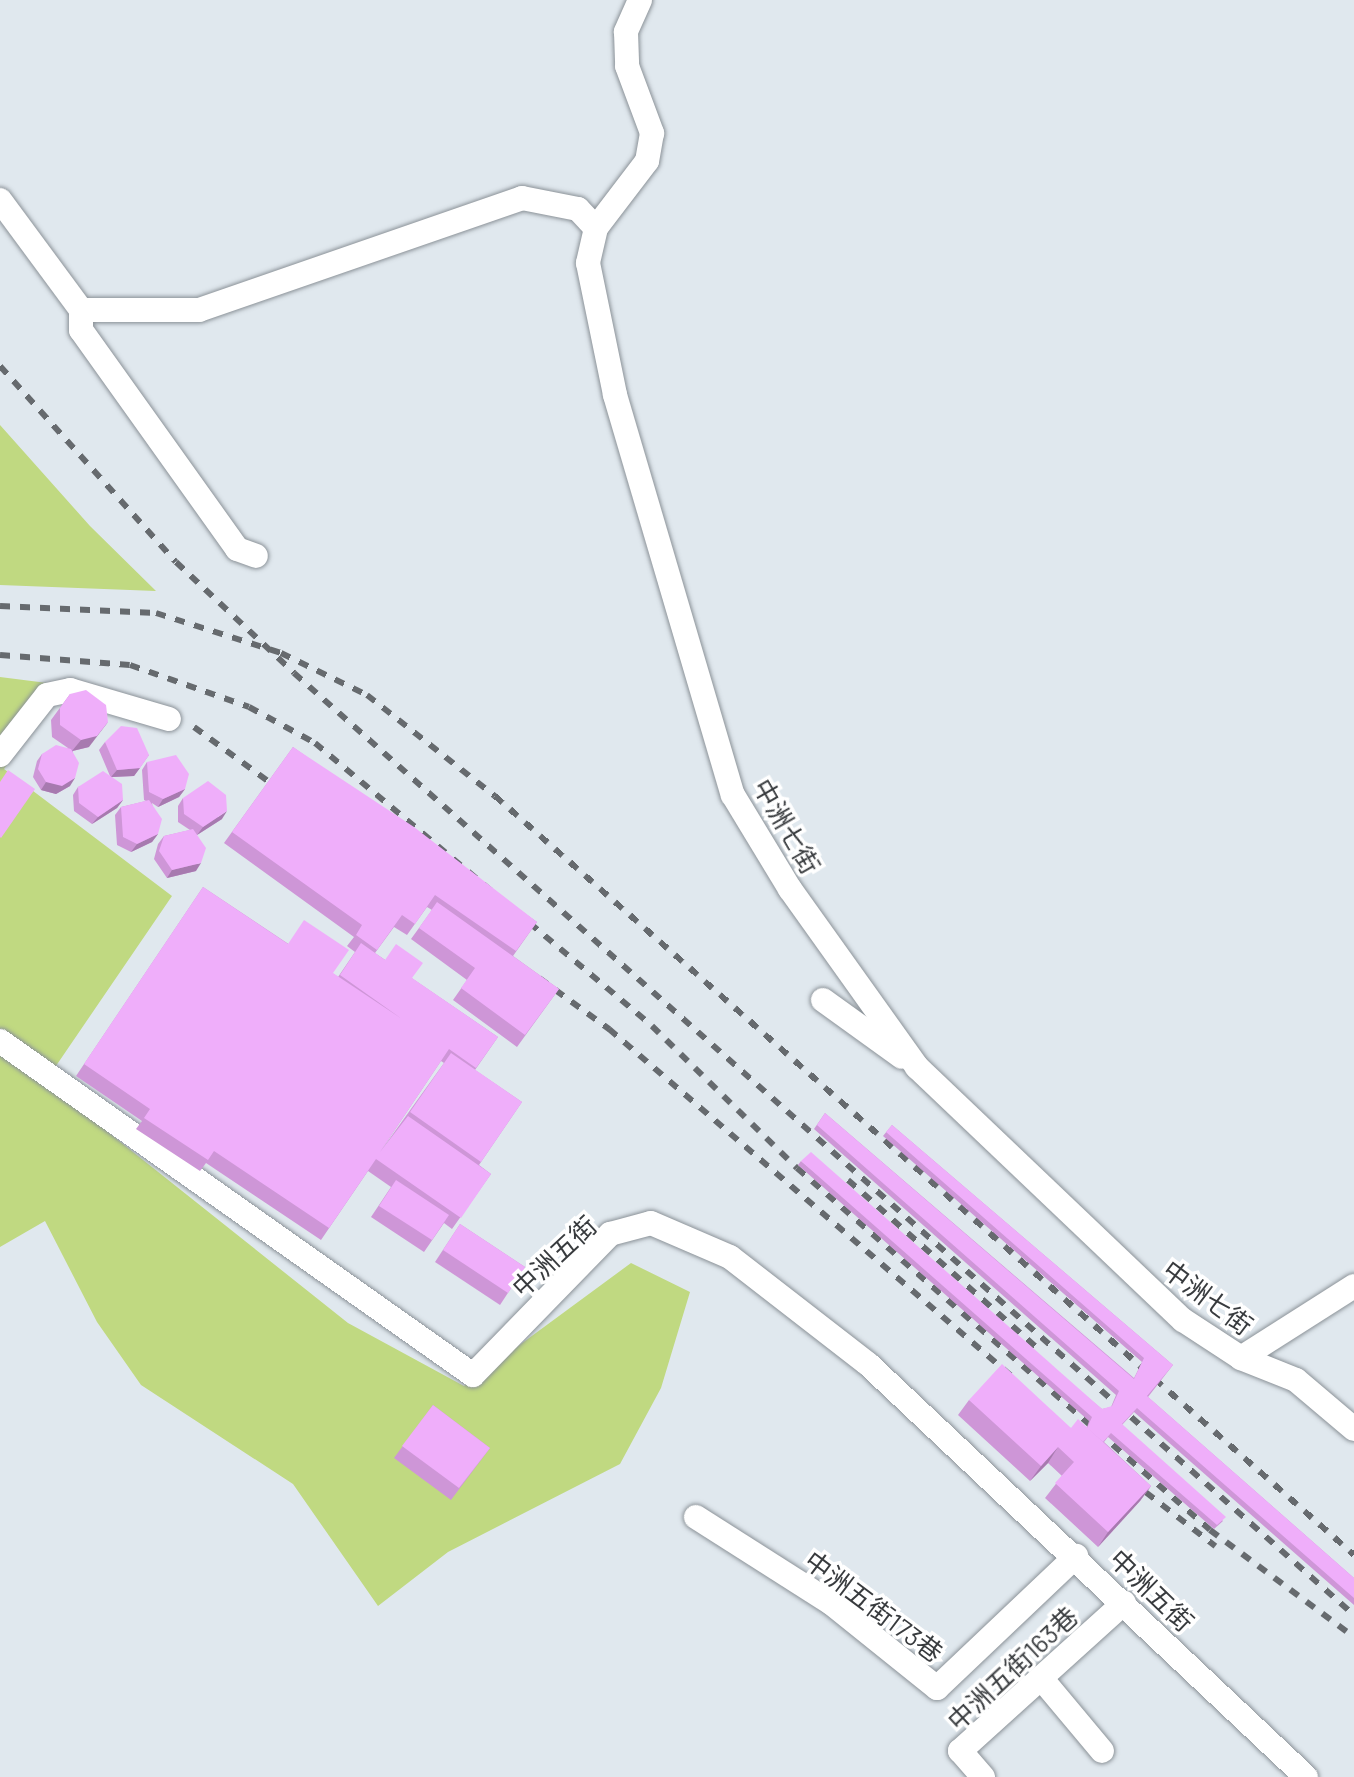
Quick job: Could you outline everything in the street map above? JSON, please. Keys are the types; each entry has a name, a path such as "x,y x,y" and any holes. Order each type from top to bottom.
{"street":[{"name":"中洲七街","path":"640,0 626,44 652,133 647,161 596,228 588,263 615,395 733,795 790,889 917,1067 1183,1320 1241,1358 1296,1380 1354,1429"},
{"path":"81,310 199,310 522,198 578,209 596,228"},
{"path":"0,200 81,310 81,330 228,536 256,556"},
{"path":"0,755 47,695 70,690 169,719"},
{"path":"823,1000 917,1067"},
{"name":"中洲五街","path":"0,1041 473,1375 610,1234 651,1223 730,1257 868,1364 1076,1556 1303,1775"},
{"path":"1241,1358 1354,1286"},
{"name":"中洲五街173巷","path":"696,1517 831,1603 937,1688 1076,1556"},
{"name":"中洲五街163巷","path":"983,1777 960,1751 1124,1603"},
{"path":"1041,1678 1102,1751"}],"green space":[{"path":"0,425 90,526 156,591 0,585"},
{"path":"0,677 63,685 4,769 172,896 45,1082 348,1323 464,1386 631,1263 690,1292 661,1388 620,1464 448,1552 378,1606 293,1484 141,1385 97,1322 45,1221 0,1247"}],"building":[{"path":"86,690 106,705 108,722 97,736 81,740 60,725 60,708 70,694"},
{"path":"121,726 137,728 149,755 140,768 117,770 105,742"},
{"path":"56,745 71,749 79,763 75,778 62,786 46,782 38,769 42,754"},
{"path":"293,747 414,827 537,922 516,951 435,895 415,924 402,915 377,950 356,935 362,925 232,832"},
{"path":"176,755 189,774 185,789 163,799 149,792 147,762"},
{"path":"8,770 35,789 1,838 0,782"},
{"path":"103,771 122,784 123,800 98,817 79,803 78,787"},
{"path":"208,781 226,795 227,811 203,827 184,814 183,798"},
{"path":"149,800 162,819 158,834 137,844 123,837 121,807"},
{"path":"193,829 206,848 201,863 172,870 159,851 164,836"},
{"path":"203,887 288,944 304,920 349,950 333,973 402,1019 340,975 361,943 385,960 396,944 423,963 412,978 498,1037 476,1068 449,1049 380,1152 408,1116 491,1174 461,1218 376,1159 329,1228 214,1151 208,1160 144,1118 150,1109 84,1064"},
{"path":"437,902 559,989 525,1035 461,988 475,968 419,928"},
{"path":"451,1053 522,1102 481,1162 410,1112"},
{"path":"825,1113 1134,1379 1144,1358 886,1132 892,1125 1173,1365 1147,1396 1354,1578 1354,1598 1137,1408 1122,1424 1226,1517 1217,1525 1111,1433 1103,1442 1087,1428 1092,1417 801,1161 811,1152 1102,1409 1112,1406 1119,1391 817,1125"},
{"path":"396,1180 449,1215 432,1240 379,1206"},
{"path":"460,1224 525,1267 508,1293 443,1250"},
{"path":"1002,1364 1071,1428 1078,1419 1151,1486 1108,1532 1055,1483 1074,1462 1058,1447 1041,1466 969,1400"},
{"path":"433,1405 490,1448 459,1488 402,1446"}],"railway":[{"path":"0,366 176,562 294,673 1354,1615"},
{"path":"0,606 156,613 281,653 367,695 495,796 1354,1555"},
{"path":"0,655 130,665 249,707 315,743 652,1026 797,1168 1210,1530 1354,1637"},
{"path":"194,727 287,795"},
{"path":"539,978 609,1029 1016,1380"},
{"path":"848,1180 1042,1352"},
{"path":"1130,1480 1215,1546"}]}
